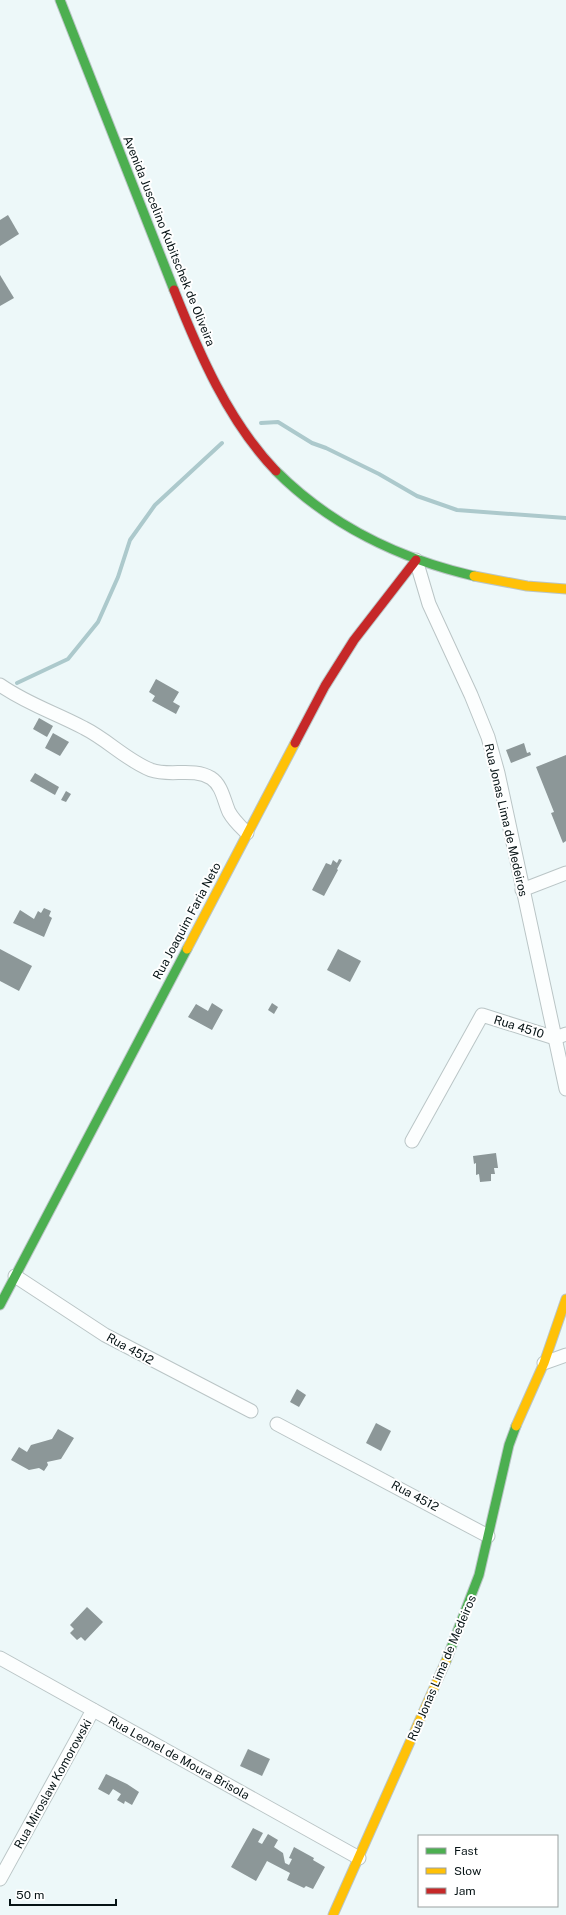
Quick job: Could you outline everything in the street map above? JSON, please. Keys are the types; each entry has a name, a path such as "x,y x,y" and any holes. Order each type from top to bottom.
{"street":[{"name":"Avenida Juscelino Kubitschek de Oliveira","path":"60,0 180,305 223,395 246,434 268,462 294,487 324,510 370,539 416,560 450,571 494,580 544,589 566,589"},
{"name":"Rua Joaquim Faria Neto","path":"0,1305 325,686 354,640 416,560"},
{"name":"Rua Jonas Lima de Medeiros","path":"416,560 430,604 460,669 488,737 498,773 522,890 561,1036 566,1089"},
{"path":"0,685 26,701 83,727 133,761 152,770 203,774 213,779 222,793 229,812 237,824 247,833"},
{"path":"522,890 566,872"},
{"name":"Rua 4510","path":"412,1141 482,1015 561,1036"},
{"name":"Rua 4512","path":"15,1276 105,1335 251,1411"},
{"name":"Rua Jonas Lima de Medeiros","path":"333,1915 459,1633 479,1575 509,1445 519,1418 544,1363 566,1299"},
{"path":"544,1363 566,1355"},
{"name":"Rua 4512","path":"277,1424 488,1536"},
{"name":"Rua Leonel de Moura Brisola","path":"0,1658 359,1858"},
{"name":"Rua Miroslaw Komorowski","path":"0,1879 5,1858 93,1710"}],"building":[{"path":"8,215 19,234 0,246 0,220"},
{"path":"0,275 14,298 0,306"},
{"path":"156,679 179,692 173,702 180,706 176,714 152,701 155,696 149,692"},
{"path":"39,718 53,726 47,737 33,729"},
{"path":"53,733 69,742 60,756 45,748"},
{"path":"524,743 527,753 530,752 531,755 511,763 506,750"},
{"path":"566,755 566,841 563,843 551,813 554,812 536,767"},
{"path":"35,773 59,787 55,795 30,781"},
{"path":"66,791 71,794 66,802 61,800"},
{"path":"339,859 342,860 337,869 338,870 324,896 312,890 326,863 331,865 333,860 337,863"},
{"path":"44,908 51,911 49,916 52,918 44,937 13,923 20,910 34,919 38,911 41,913"},
{"path":"0,949 32,966 19,991 0,981"},
{"path":"338,949 361,961 350,982 327,970"},
{"path":"212,1003 223,1010 212,1030 188,1017 196,1004 208,1011"},
{"path":"272,1003 278,1007 274,1014 268,1010"},
{"path":"496,1153 498,1168 494,1168 495,1174 491,1174 491,1181 480,1182 479,1174 476,1175 476,1163 474,1164 473,1156"},
{"path":"297,1389 306,1395 299,1407 290,1402"},
{"path":"376,1423 391,1431 381,1451 366,1443"},
{"path":"58,1429 74,1438 61,1459 47,1462 48,1465 44,1471 39,1468 29,1470 11,1460 19,1447 27,1452 31,1445 52,1439"},
{"path":"87,1607 103,1622 85,1641 81,1637 77,1640 70,1633 74,1629 70,1625"},
{"path":"248,1749 270,1759 262,1776 240,1766"},
{"path":"106,1774 127,1784 139,1792 132,1805 125,1801 124,1804 117,1800 121,1794 113,1789 109,1795 98,1789"},
{"path":"253,1828 263,1833 258,1842 262,1844 268,1834 278,1840 274,1847 283,1853 285,1863 289,1865 292,1859 289,1858 294,1847 314,1858 313,1860 325,1867 313,1889 306,1886 304,1888 287,1880 290,1873 267,1861 256,1881 231,1867"}],"waterway":[{"path":"261,423 278,422 312,443 326,448 379,474 417,496 457,510 566,518"},
{"path":"17,683 68,659 98,622 118,577 130,540 155,505 222,443"}],"traffic: fast":[{"path":"60,0 174,290"},
{"path":"276,471 319,508 368,537 393,550 419,560 474,576"},
{"path":"0,1305 187,949"},
{"path":"446,1661 479,1575 509,1445 516,1426"}],"traffic: slow":[{"path":"474,576 527,586 566,589"},
{"path":"187,949 295,743"},
{"path":"516,1426 544,1363 566,1299"},
{"path":"333,1915 446,1661"}],"traffic: jam":[{"path":"174,290 216,385 243,430 276,471"},
{"path":"295,743 325,686 354,640 416,560"}]}
